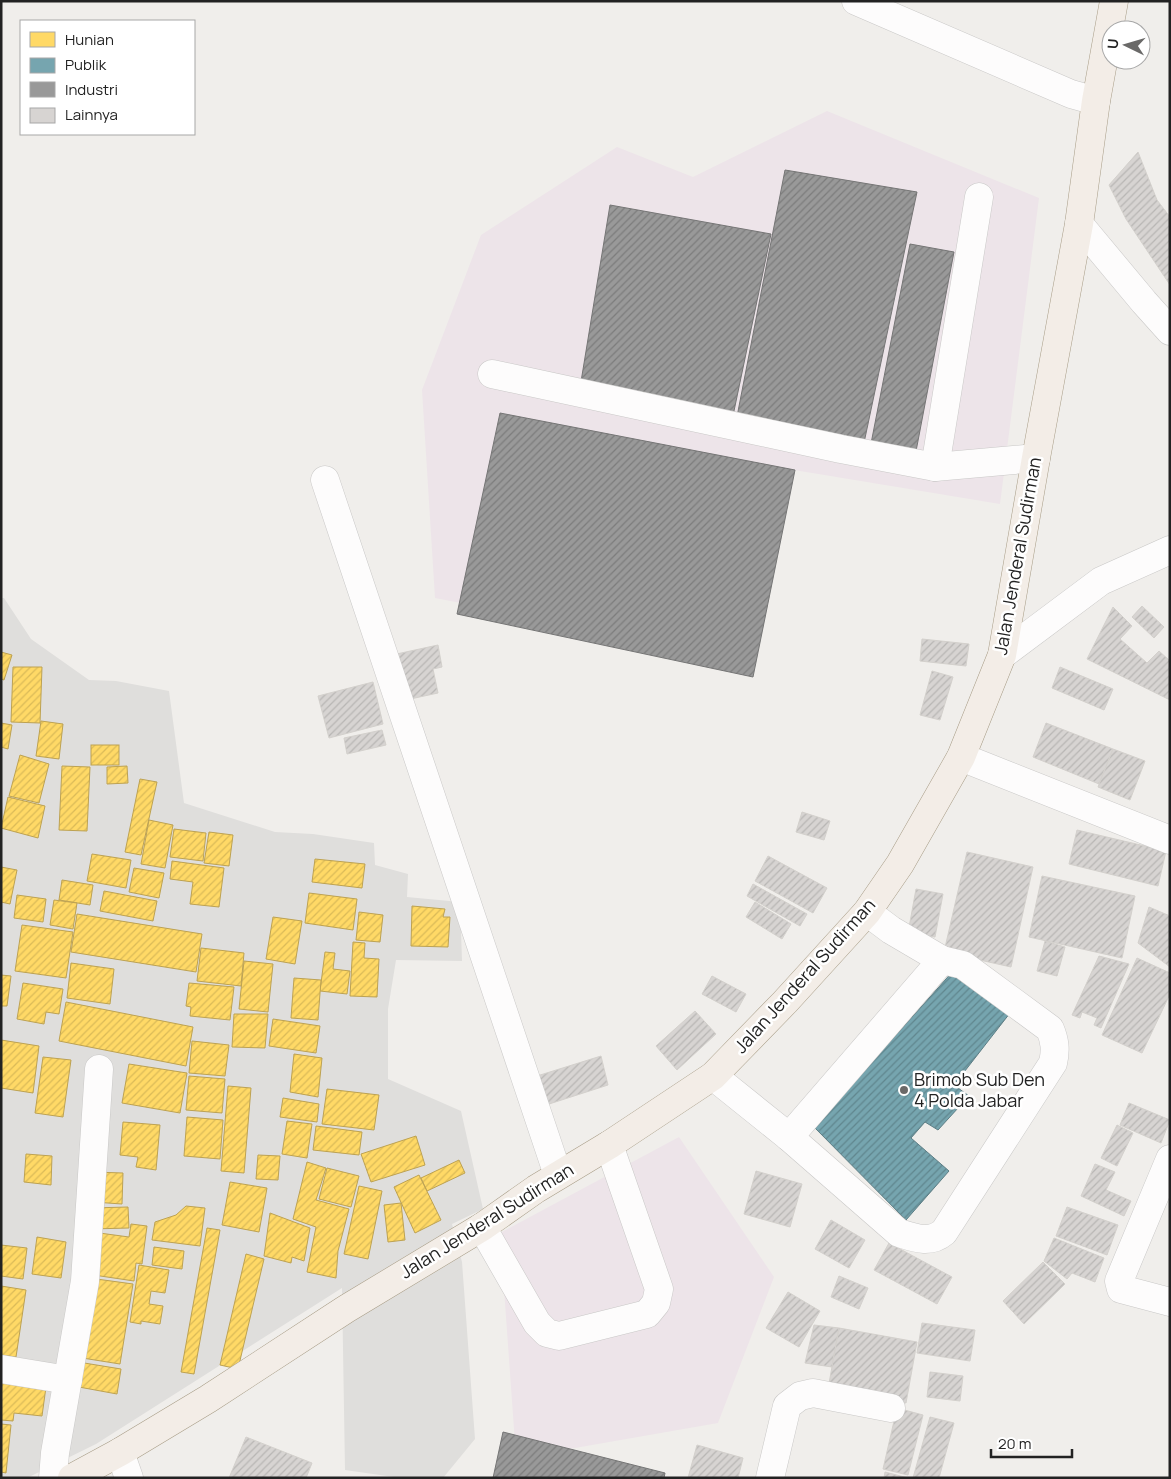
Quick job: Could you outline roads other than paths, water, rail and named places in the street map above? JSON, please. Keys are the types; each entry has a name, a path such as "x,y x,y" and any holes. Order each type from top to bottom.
{"main road":[{"name":"Jalan Jenderal Sudirman","path":"72,1478 120,1452 208,1399 346,1309 482,1227 558,1175 610,1145 713,1076 785,1002 867,912 900,864 960,757 1002,655 1079,224 1096,101 1114,1"}],"street":[{"path":"856,1 1071,94 1096,101"},
{"path":"936,467 979,197"},
{"path":"1079,224 1170,331"},
{"path":"492,374 831,447 936,467 1036,458"},
{"path":"325,480 558,1175"},
{"path":"1002,655 1101,581 1170,550"},
{"path":"960,757 1170,840"},
{"path":"713,1076 788,1137 900,1233 914,1238 930,1240 937,1238 944,1232 1053,1063 1056,1046 1050,1029 963,965 942,960 891,930 867,912"},
{"path":"788,1137 942,960"},
{"path":"53,1478 55,1453 85,1281 99,1069"},
{"path":"482,1227 537,1323 547,1333 559,1336 647,1314 656,1303 659,1289 610,1145"},
{"path":"1170,1159 1119,1281 1121,1289 1170,1302"},
{"path":"1,1369 68,1380"},
{"path":"770,1478 787,1406 800,1396 813,1394 891,1408"},
{"path":"120,1452 129,1478"}],"place":[{"name":"Brimob Sub Den 4 Polda Jabar","path":"904,1090"}]}
